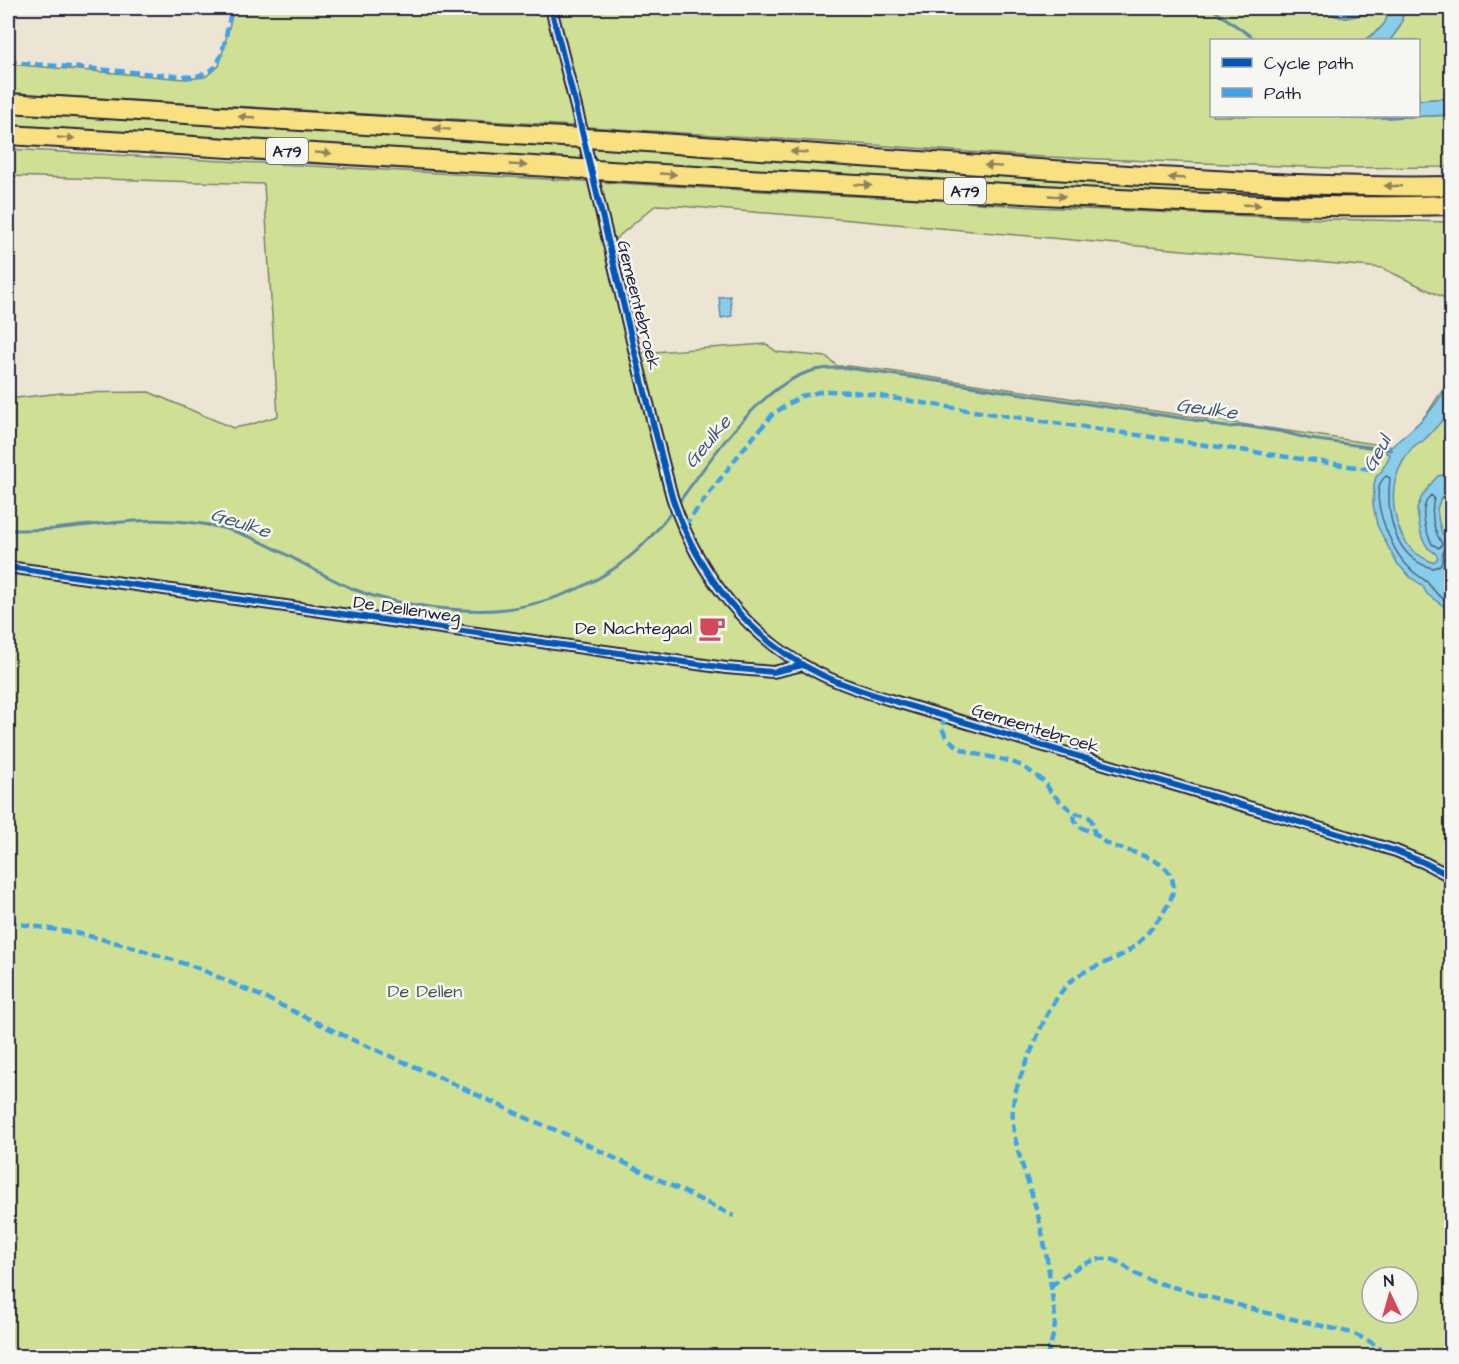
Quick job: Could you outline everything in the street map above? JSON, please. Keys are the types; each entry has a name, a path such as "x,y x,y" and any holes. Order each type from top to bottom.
{"highway":[{"name":"A79","path":"8,103 604,139 1168,177 1328,185 1452,186"},
{"name":"A79","path":"8,135 1165,202 1400,207 1452,205"}],"street":[{"name":"Gemeentebroek","path":"551,8 672,497 693,549 728,600 749,624 765,639 803,665 840,683 1396,851 1452,877"},
{"name":"De Dellenweg","path":"8,567 726,668 773,672 803,665"}],"green space":[{"path":"234,8 547,8 574,126 8,93 8,64 185,79 205,77 219,66"},
{"path":"556,8 1322,8 1336,16 1346,18 1382,10 1387,13 1385,24 1366,39 1210,39 1210,117 1361,119 1451,115 1451,167 1332,168 1023,156 587,127"},
{"path":"1402,8 1451,8 1451,98 1420,100 1420,39 1391,39 1402,22"},
{"path":"8,111 1451,192 1451,199 1140,195 8,129"},
{"name":"De Dellen","path":"8,149 925,199 1033,207 1451,222 1451,301 1382,268 680,206 656,205 613,241 639,353 766,344 777,352 827,357 837,366 889,371 1394,447 1422,420 1451,381 1451,410 1446,419 1451,419 1451,490 1444,496 1451,493 1451,1356 8,1356 8,399 61,393 149,392 233,428 278,416 264,184 8,176"}],"water":[{"path":"1322,8 1402,8 1403,18 1391,39 1366,39 1383,25 1387,13 1382,10 1346,18 1336,16"},
{"path":"1451,98 1451,115 1420,116 1420,100"},
{"path":"1339,117 1406,117 1361,119"},
{"path":"730,296 732,316 721,318 719,297"},
{"path":"1451,383 1451,419 1444,419 1423,441 1411,449 1398,472 1394,494 1395,514 1406,543 1419,555 1432,562 1435,561 1438,558 1436,554 1428,548 1422,538 1417,509 1421,498 1434,480 1438,476 1451,473 1451,493 1441,497 1437,509 1442,533 1451,547 1451,607 1445,607 1427,594 1422,585 1410,577 1396,562 1377,525 1373,504 1376,477 1390,454 1386,453 1387,446 1391,447 1419,423"}],"waterway":[{"path":"1211,8 1255,39"},
{"name":"Geulke","path":"8,530 54,529 155,520 196,523 218,527 254,539 356,590 389,600 430,607 471,610 506,609 527,605 548,600 588,584 624,561 655,532 721,445 760,403 777,389 805,373 832,368 856,369 952,383 1207,422 1226,427 1245,426 1310,439 1391,450"}],"marked path":[{"path":"8,62 193,77 202,75 215,67 218,62 232,8"},
{"path":"682,524 689,520 773,414 801,396 824,391 855,392 1370,469"},
{"path":"945,716 942,729 958,747 968,752 1013,762 1028,770 1044,782 1052,794 1068,808 1090,818 1094,833"},
{"path":"1047,1356 1054,1330 1054,1311 1040,1224 1020,1159 1014,1130 1013,1115 1017,1087 1043,1022 1063,989 1082,974 1122,955 1138,943 1165,909 1173,889 1171,875 1165,868 1147,857 1106,843 1094,833 1077,825 1074,813"},
{"path":"8,922 81,934 129,946 198,968 563,1133 734,1216"},
{"path":"1051,1286 1072,1270 1088,1262 1114,1260 1151,1281 1267,1313 1352,1333 1391,1356"}],"cycle path":[{"path":"551,8 672,497 696,552 711,577 749,623 771,643 796,660 822,675 851,687 1396,851 1452,877"},
{"path":"8,567 726,668 773,672 803,665"}],"place":[{"name":"De Nachtegaal","path":"712,628"}],"water label":[{"name":"Geul","path":"1376,453"}]}
